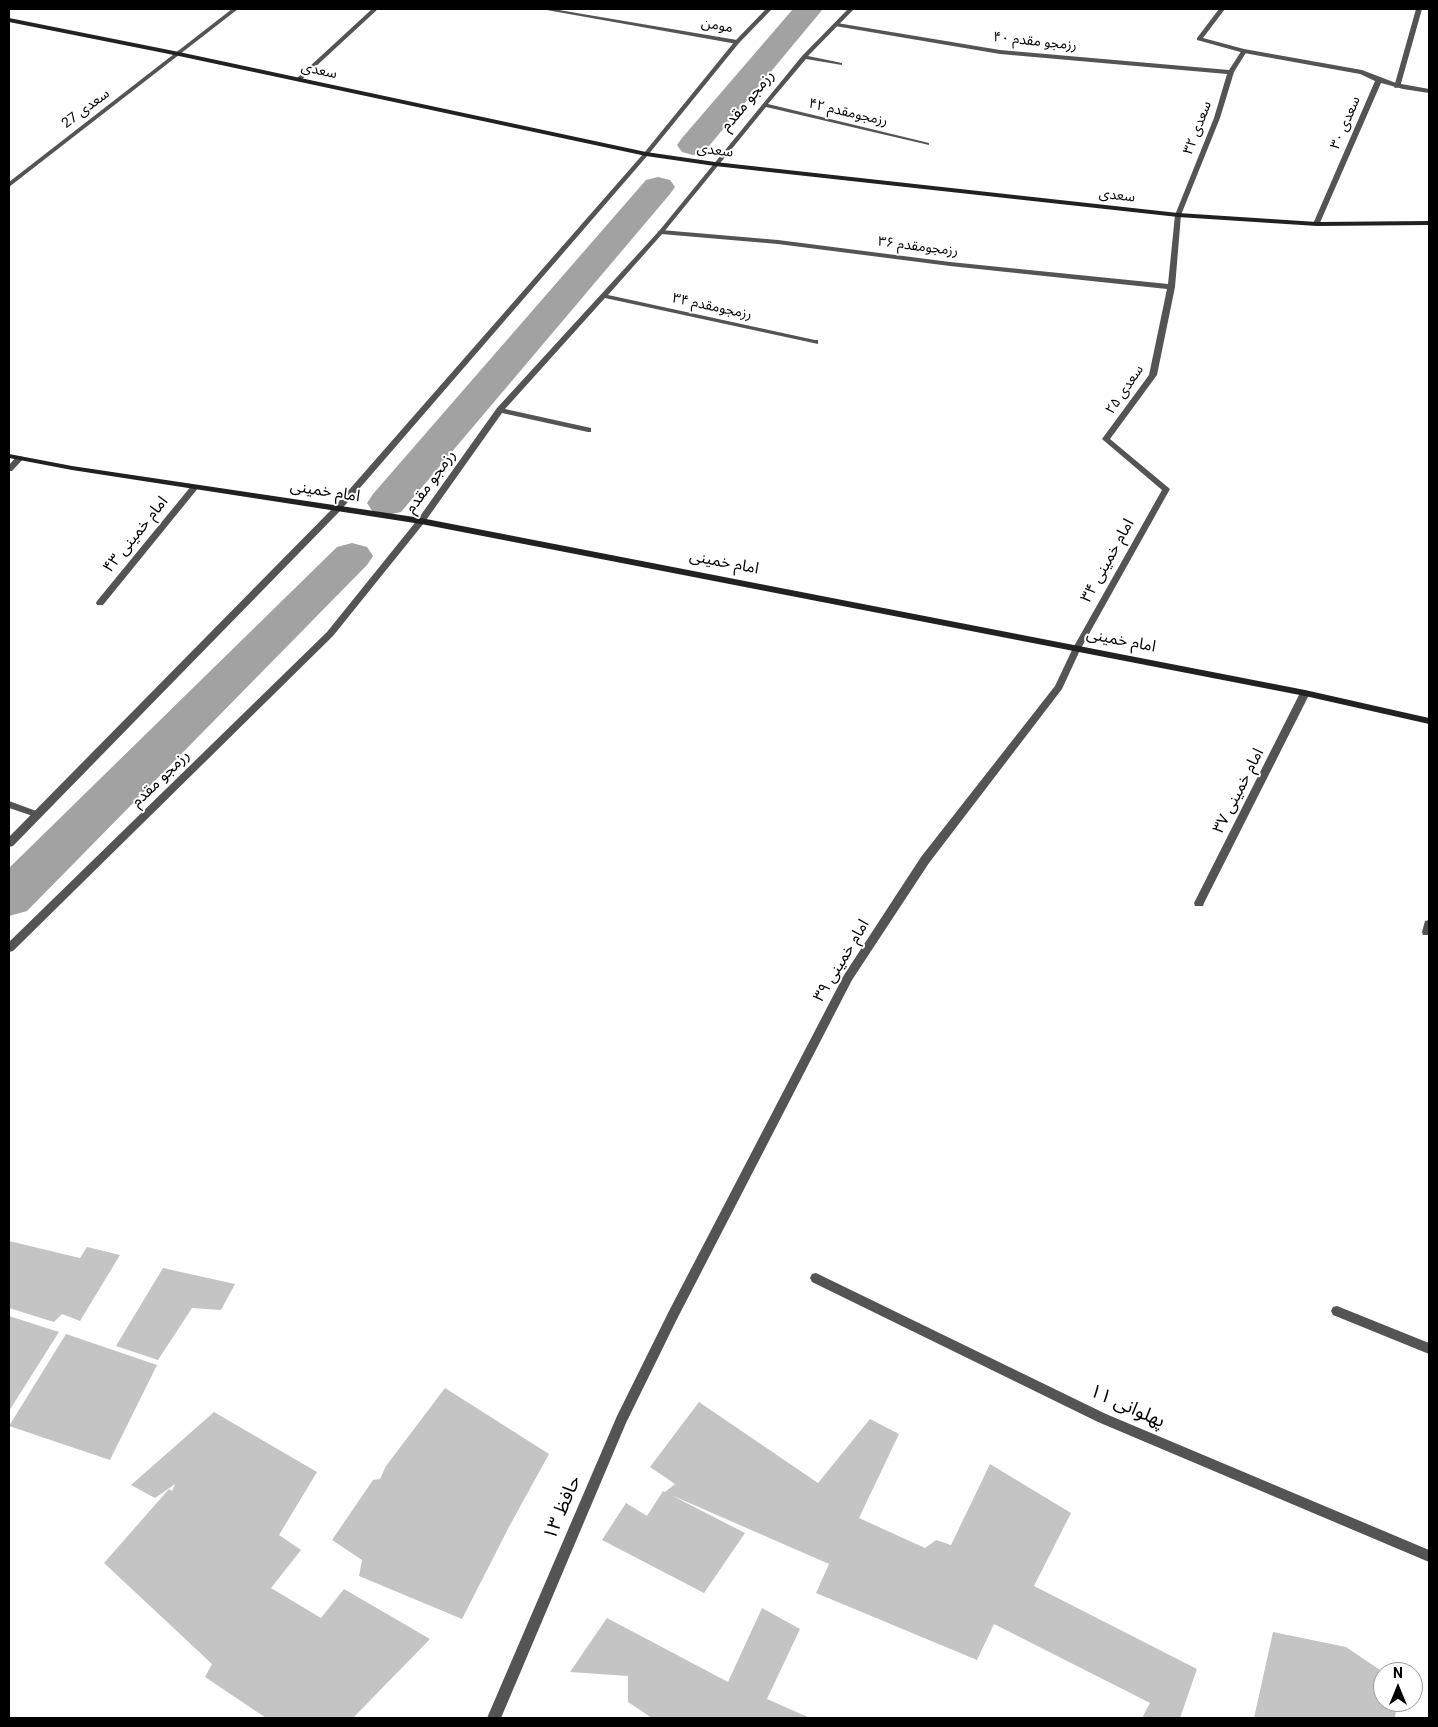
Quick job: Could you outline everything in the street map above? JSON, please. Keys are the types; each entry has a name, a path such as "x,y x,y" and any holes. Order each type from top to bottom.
{"main road":[{"name":"سعدی","path":"9,20 179,54 646,154 715,164 1178,215 1317,224 1429,223"},
{"name":"امام خمینی","path":"9,456 72,468 421,521 1306,693 1429,721"}],"street":[{"name":"سعدی 27","path":"9,185 235,9"},
{"path":"298,80 375,9"},
{"name":"مومن","path":"544,9 738,42"},
{"path":"9,843 337,509 516,300 646,154 738,42 769,9"},
{"name":"رزمجو مقدم","path":"9,948 330,634 421,521 500,410 661,232 804,58 851,9"},
{"path":"1222,9 1199,39 1244,51 1362,72 1378,80"},
{"path":"1397,87 1419,9"},
{"name":"رزمجو مقدم ۴۰","path":"837,25 1000,52 1231,72"},
{"name":"سعدی ۳۲","path":"1178,215 1217,118 1231,72 1244,51"},
{"path":"804,58 840,64"},
{"name":"سعدی ۳۰","path":"1317,224 1378,80 1397,87 1429,92"},
{"name":"رزمجومقدم ۴۲","path":"764,105 927,144"},
{"name":"سعدی ۲۵","path":"1166,489 1106,439 1153,375 1171,288 1178,215"},
{"name":"رزمجومقدم ۳۶","path":"661,232 778,242 950,264 1171,288"},
{"name":"رزمجومقدم ۳۴","path":"604,296 816,342"},
{"path":"500,410 588,430"},
{"path":"9,469 20,458"},
{"name":"امام خمینی ۴۳","path":"100,603 194,487"},
{"name":"امام خمینی ۳۴","path":"1077,648 1166,489"},
{"name":"امام خمینی ۳۹","path":"673,1315 848,978 925,860 1059,687 1077,648"},
{"name":"امام خمینی ۳۷","path":"1199,903 1306,693"},
{"path":"9,804 36,814"},
{"name":"پهلوانی ۱۱","path":"816,1278 1102,1418 1429,1556"},
{"path":"1337,1311 1429,1349"},
{"name":"حافظ ۱۳","path":"494,1718 621,1420 673,1315"}],"building":[{"path":"9,1241 80,1258 87,1247 120,1255 80,1321 62,1314 54,1322 9,1308"},
{"path":"163,1268 235,1284 221,1310 192,1308 158,1360 116,1346"},
{"path":"9,1316 59,1332 9,1411"},
{"path":"66,1334 157,1365 110,1460 9,1426"},
{"path":"445,1388 549,1454 462,1619 359,1576 362,1560 332,1540 373,1480 380,1479 386,1466"},
{"path":"699,1402 818,1483 870,1419 899,1434 859,1518 925,1548 936,1540 951,1545 990,1464 1071,1513 1034,1586 1197,1669 1180,1718 1142,1718 1150,1703 994,1624 977,1660 816,1593 829,1564 671,1495 745,1533 704,1593 602,1540 626,1503 647,1516 663,1491 665,1492 675,1484 650,1467"},
{"path":"214,1412 317,1472 279,1535 301,1550 271,1588 321,1618 344,1589 430,1639 353,1718 266,1718 205,1677 212,1664 104,1563 169,1489 172,1491 175,1484 155,1498 131,1485"},
{"path":"762,1608 800,1629 767,1699 810,1718 652,1718 628,1702 628,1676 570,1672 607,1618 728,1682"},
{"path":"1273,1632 1346,1647 1373,1665 1373,1712 1396,1712 1395,1718 1254,1718"}],"waterway":[{"path":"693,145 808,9"},
{"path":"387,503 658,187"},
{"path":"9,898 352,556"}]}
